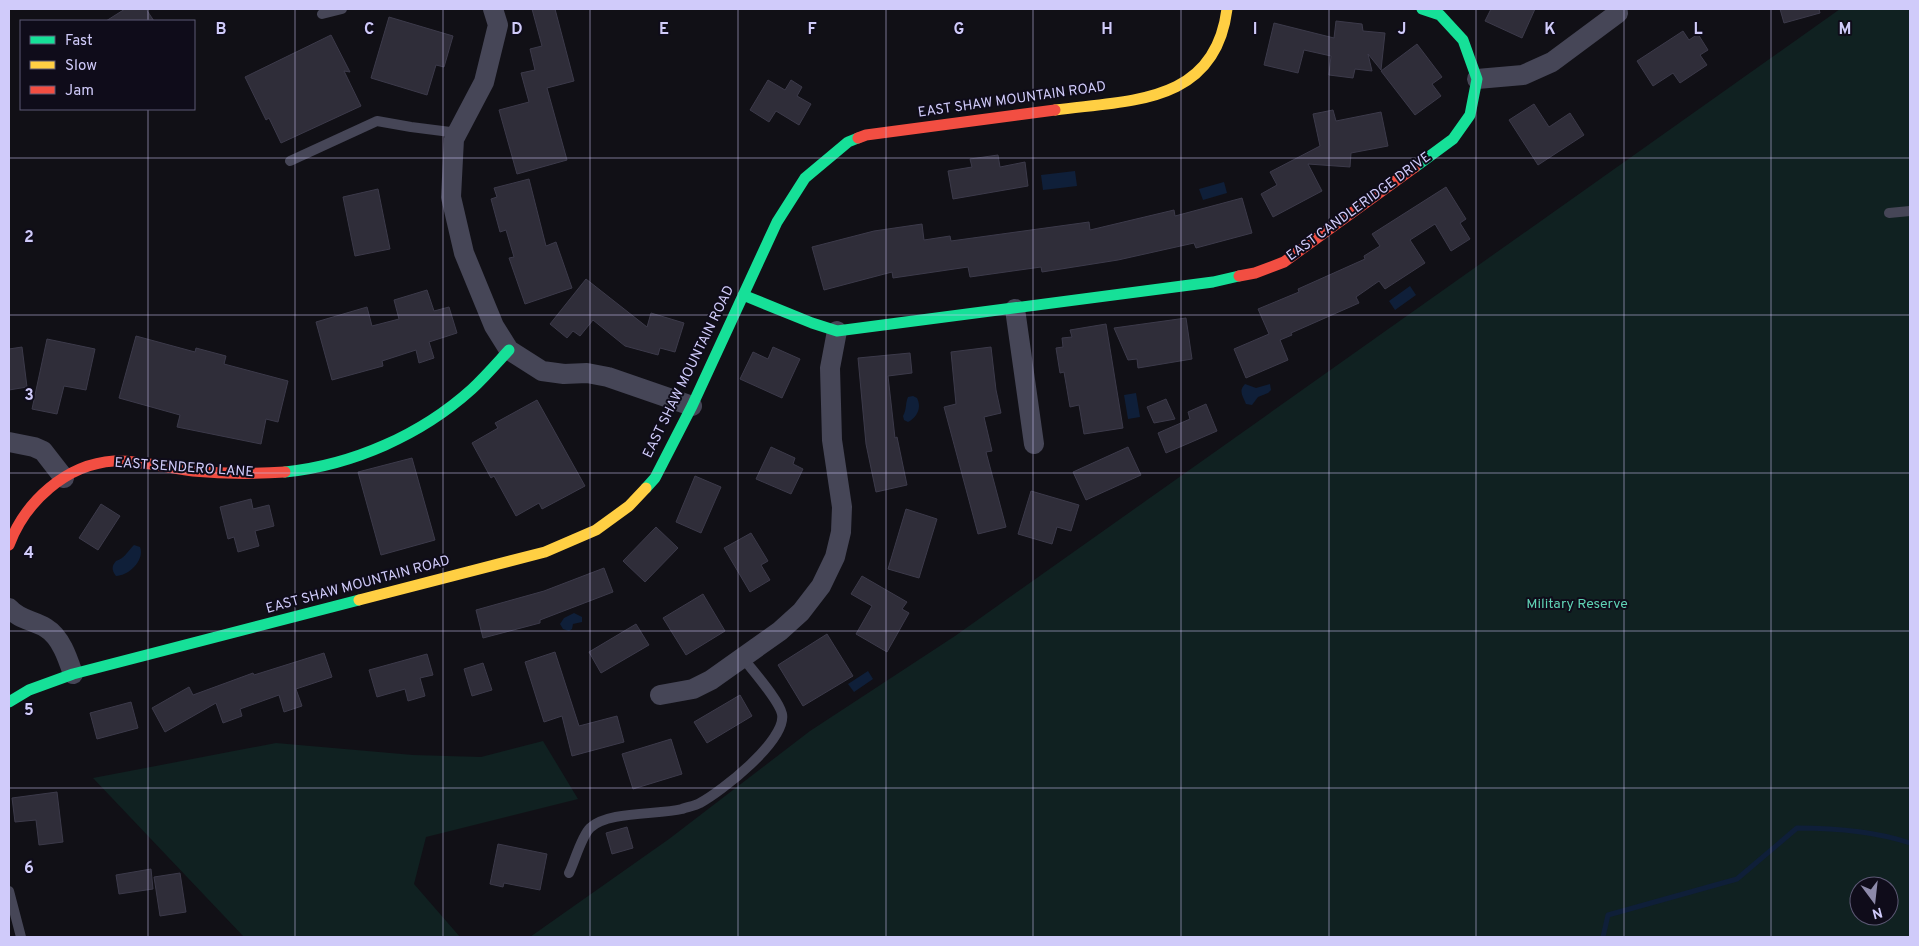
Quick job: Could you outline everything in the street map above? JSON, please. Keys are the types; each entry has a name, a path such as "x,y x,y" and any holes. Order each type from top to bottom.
{"street":[{"path":"493,9 498,25 484,82 454,140 451,197 464,253 494,326 509,350 542,371 564,374 587,373 608,377 692,406"},
{"name":"EAST SHAW MOUNTAIN ROAD","path":"9,702 29,690 73,674 537,554 596,530 629,506 655,478 692,406 777,222 805,178 848,142 866,135 1151,97 1184,84 1212,57 1226,25 1227,9"},
{"path":"1422,9 1440,15 1463,40 1477,79 1523,75 1552,62 1618,13"},
{"name":"EAST CANDLERIDGE DRIVE","path":"743,295 837,331 1213,282 1255,273 1284,262 1453,139 1470,115 1477,79"},
{"path":"1015,309 1034,444"},
{"path":"660,695 693,689 711,680 780,631 801,612 821,586 835,557 841,532 842,507 832,440 830,368 837,331"},
{"name":"EAST SENDERO LANE","path":"9,545 20,519 39,496 64,478 88,467 112,461 185,470 252,473 297,471 321,467 362,454 407,433 446,410 472,389 509,350"},
{"path":"9,442 34,447 43,451 64,478"},
{"path":"9,608 15,615 46,628 53,633 68,659 73,674"}],"lane":[{"path":"322,14 342,9"},
{"path":"290,161 377,121 458,132"},
{"path":"1889,213 1910,211"},
{"path":"569,873 583,838 590,828 616,817 680,810 699,804 752,762 773,741 780,730 782,714 773,698 743,658"},
{"path":"9,891 21,937"}],"green space":[{"name":"Military Reserve","path":"1840,9 1910,9 1910,937 530,937 669,839 810,731 955,636"},
{"path":"543,741 578,799 426,837 414,884 460,937 244,937 93,778 276,743 413,755 481,757"}],"water":[{"path":"1075,171 1077,186 1043,190 1041,175"},
{"path":"1224,182 1227,193 1203,200 1199,189"},
{"path":"1410,286 1416,295 1395,310 1389,301"},
{"path":"1245,384 1256,388 1270,384 1271,390 1258,397 1252,405 1246,404 1241,391"},
{"path":"1136,393 1140,417 1128,419 1124,395"},
{"path":"913,396 917,398 919,409 914,418 908,422 904,420 903,416 908,397"},
{"path":"134,545 140,547 141,552 138,562 131,570 116,576 113,569 114,563"},
{"path":"574,613 582,617 582,622 573,624 572,629 569,631 563,629 560,624 564,618"},
{"path":"868,671 873,679 854,692 848,684"}],"building":[{"path":"125,9 146,9 153,20 108,20"},
{"path":"532,9 555,9 574,81 547,88 567,160 517,174 499,110 529,102 521,73 535,70 530,49 542,46"},
{"path":"1491,9 1535,9 1522,38 1485,21"},
{"path":"1780,9 1819,9 1820,13 1784,23"},
{"path":"389,17 453,36 444,67 436,65 427,95 371,78"},
{"path":"1336,21 1362,24 1363,31 1385,33 1381,70 1368,54 1372,71 1355,69 1353,78 1329,75 1331,56 1304,50 1298,73 1264,65 1274,23 1334,38"},
{"path":"1683,31 1689,40 1698,34 1708,50 1700,55 1707,65 1680,83 1673,73 1653,86 1637,61"},
{"path":"331,35 350,72 344,71 361,106 281,143 269,118 266,120 245,77"},
{"path":"1417,44 1442,77 1432,84 1441,96 1415,115 1381,71"},
{"path":"768,80 785,90 791,80 802,87 797,96 811,104 799,125 776,111 769,122 750,110"},
{"path":"1534,104 1549,127 1570,113 1584,135 1538,165 1509,120"},
{"path":"1333,110 1336,121 1381,112 1388,146 1351,153 1350,167 1308,164 1322,191 1273,217 1261,194 1277,185 1270,172 1320,146 1313,114"},
{"path":"998,155 1000,167 1025,162 1028,186 953,199 948,171 972,167 970,159"},
{"path":"529,179 546,246 556,242 572,288 525,304 509,258 514,257 506,230 500,232 491,199 497,197 494,188"},
{"path":"1446,187 1466,219 1460,223 1470,239 1451,251 1435,224 1410,240 1425,263 1385,289 1379,281 1356,297 1359,303 1291,333 1292,335 1280,340 1288,360 1246,378 1234,349 1269,334 1258,309 1299,292 1298,289 1365,259 1364,256 1380,246 1372,234"},
{"path":"378,189 390,249 355,256 343,197"},
{"path":"1242,198 1252,233 1196,248 1194,243 1118,260 1042,272 1041,267 970,277 968,267 893,278 892,272 824,290 812,247 874,231 922,224 924,240 950,236 951,241 1089,222 1090,230 1174,210 1175,216"},
{"path":"586,279 647,327 651,313 684,323 675,352 660,348 658,355 625,346 593,320 580,336 573,331 567,338 550,324"},
{"path":"427,290 434,311 449,307 457,333 429,342 434,358 419,363 416,350 382,361 383,366 332,380 316,322 367,307 372,326 399,319 394,300"},
{"path":"1186,318 1192,359 1138,368 1137,359 1128,360 1114,328"},
{"path":"1106,324 1123,428 1084,434 1079,405 1070,407 1064,372 1060,373 1056,348 1063,347 1062,338 1072,337 1070,330"},
{"path":"136,336 195,352 196,348 226,356 224,364 288,381 278,422 266,419 261,444 177,427 180,415 119,398"},
{"path":"47,339 95,349 86,390 64,386 57,414 32,409"},
{"path":"22,347 27,387 9,390 9,349"},
{"path":"773,347 800,359 782,398 740,379 753,352 768,359"},
{"path":"991,347 1001,413 984,417 992,451 986,452 1006,527 978,534 944,407 956,404 951,352"},
{"path":"910,353 912,373 888,376 895,438 897,437 907,485 876,492 866,444 858,358"},
{"path":"1166,399 1175,419 1154,423 1147,407"},
{"path":"537,400 585,486 542,509 539,503 516,516 494,476 491,478 472,443 498,428 495,423"},
{"path":"1206,404 1217,431 1166,453 1158,433 1190,419 1188,412"},
{"path":"771,447 795,458 793,464 803,469 791,494 756,479"},
{"path":"1128,447 1141,475 1086,500 1073,472"},
{"path":"412,458 435,540 381,555 358,472"},
{"path":"695,476 721,487 701,533 676,522"},
{"path":"1031,491 1079,505 1071,531 1057,527 1052,544 1018,534"},
{"path":"251,499 253,509 269,505 274,526 255,531 259,546 238,552 234,537 228,539 220,507"},
{"path":"101,504 120,516 98,550 79,538"},
{"path":"906,509 937,519 919,578 888,569"},
{"path":"656,527 678,548 645,582 623,561"},
{"path":"751,533 768,561 761,565 770,580 750,592 724,548"},
{"path":"604,568 613,592 540,620 540,623 483,638 476,610 544,591"},
{"path":"862,576 907,602 902,609 909,613 887,652 856,634 872,606 851,594"},
{"path":"703,594 725,631 686,655 663,618"},
{"path":"636,624 649,645 601,673 589,652"},
{"path":"827,634 853,676 803,706 778,665"},
{"path":"555,652 579,726 617,716 624,742 572,756 562,716 544,722 525,662"},
{"path":"324,653 332,677 296,689 302,706 284,712 279,695 240,709 242,716 223,723 216,703 165,732 152,708 189,687 193,695 253,673 254,675"},
{"path":"427,654 433,675 420,678 425,696 408,701 405,689 377,697 369,670"},
{"path":"483,663 492,690 472,696 464,669"},
{"path":"740,695 752,716 707,743 694,722"},
{"path":"131,702 138,728 97,739 90,713"},
{"path":"671,739 682,774 633,789 622,754"},
{"path":"57,792 63,842 39,845 36,820 15,822 12,798"},
{"path":"627,827 633,848 612,854 606,833"},
{"path":"498,844 547,854 540,890 504,883 503,887 490,884"},
{"path":"151,869 153,889 119,894 116,875"},
{"path":"180,873 186,912 160,916 154,877"}],"waterway":[{"path":"1603,937 1608,915 1737,879 1797,828 1854,831 1910,843"}],"traffic: fast":[{"path":"1415,167 1453,139 1470,115 1477,79 1463,40 1440,15 1422,9"},
{"path":"646,488 655,478 692,406 777,222 805,178 848,142 858,138"},
{"path":"743,295 837,331 1213,282 1239,276"},
{"path":"285,472 336,463 361,455 408,434 431,420 472,389 509,350"},
{"path":"9,702 29,690 73,674 359,600"}],"traffic: slow":[{"path":"1055,110 1139,99 1164,92 1187,81 1205,64 1219,40 1227,9"},
{"path":"359,600 545,552 596,530 629,506 646,488"}],"traffic: jam":[{"path":"858,138 866,135 1055,110"},
{"path":"1239,276 1255,273 1284,262 1415,167"},
{"path":"9,545 25,514 49,488 80,469 96,464 124,461 205,472 285,472"}]}
